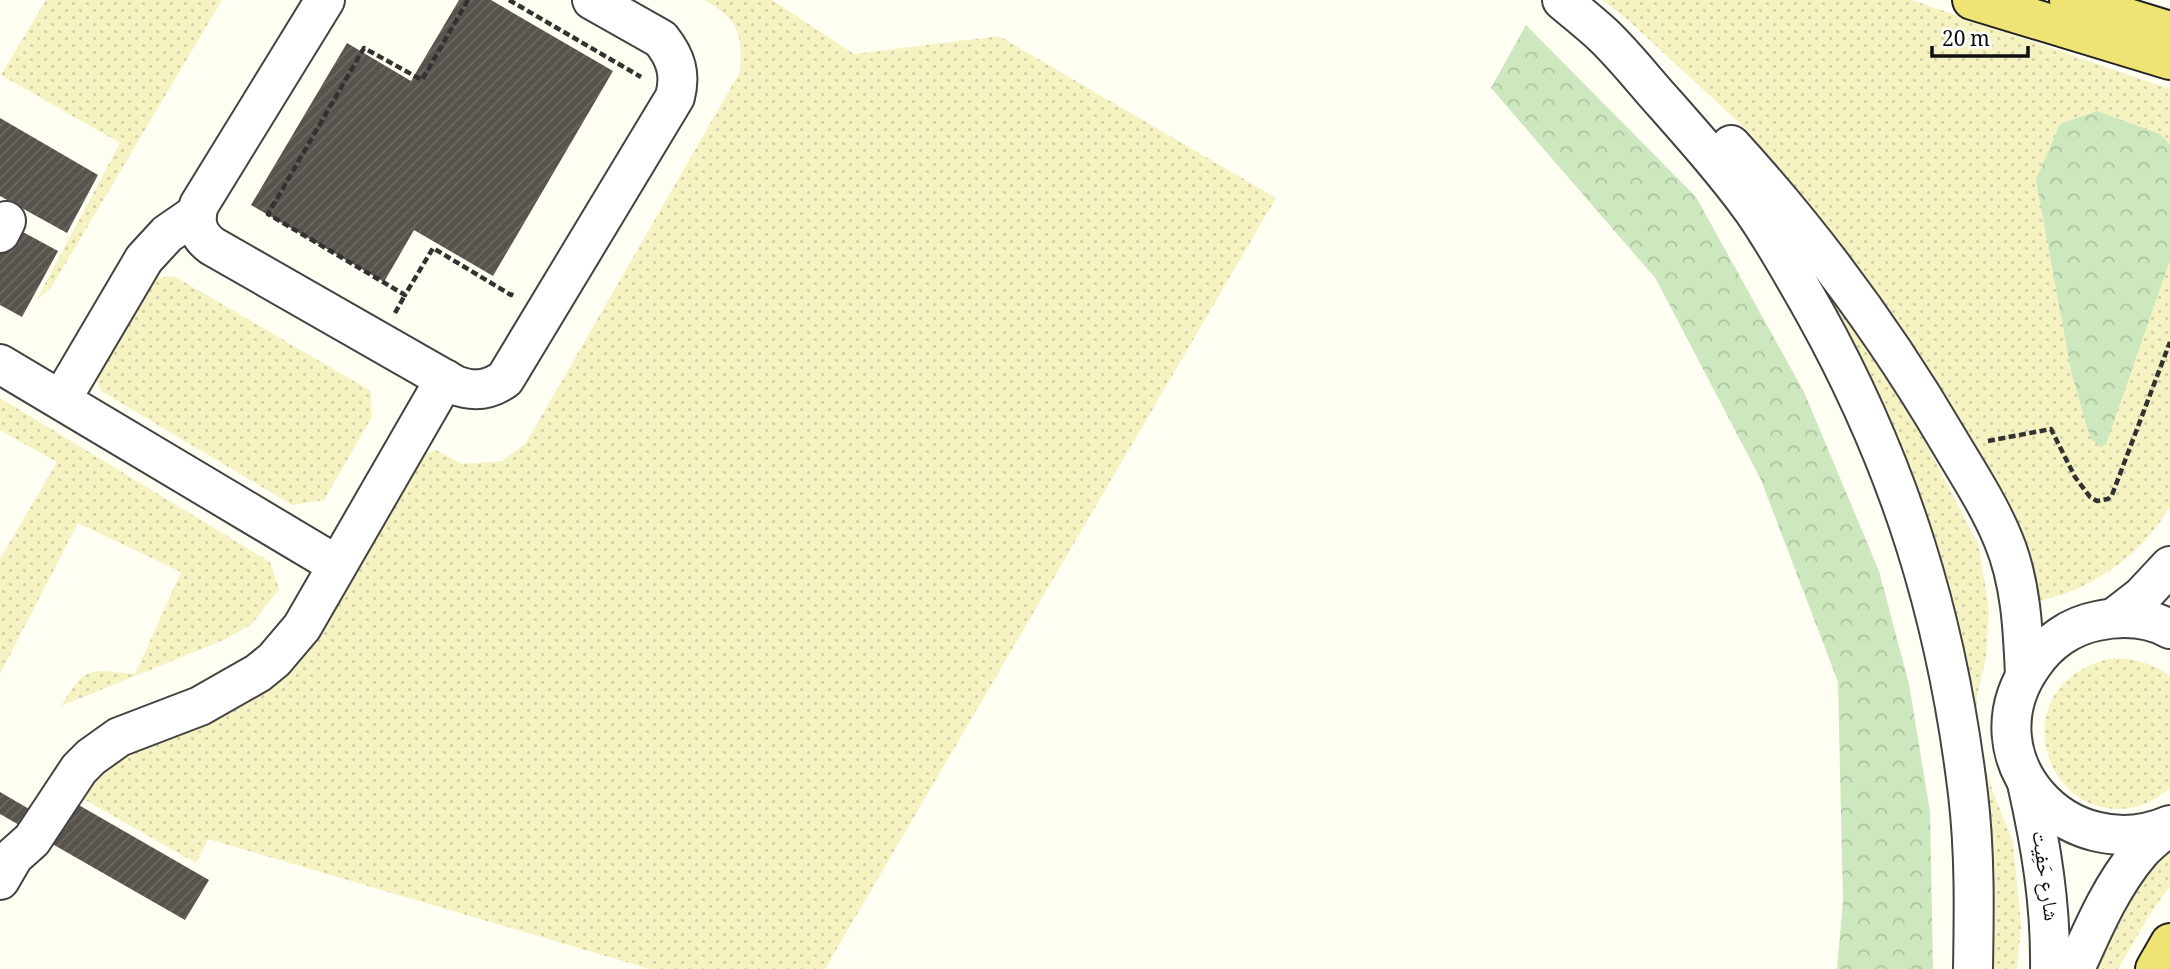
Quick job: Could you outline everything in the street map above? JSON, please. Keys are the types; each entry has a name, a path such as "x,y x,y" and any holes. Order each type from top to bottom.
{"main road":[{"path":"1972,0 2170,60"},
{"path":"2069,0 2170,31"},
{"path":"2155,969 2170,943"}],"street":[{"path":"325,0 199,205 196,214 199,233 212,246 444,379 466,389 477,390 487,389 505,379 675,97 678,72 675,60 661,39 592,0"},
{"path":"1562,0 1604,36 1718,164 1754,212 1786,262 1834,348 1876,435 1910,523 1937,615 1956,709 1969,796 1974,872 1973,969"},
{"path":"1604,36 1626,45 1666,76 1775,193 1821,251 1916,384 2003,540 2017,586 2025,675"},
{"path":"61,400 144,259 167,234 196,214"},
{"path":"0,364 337,565"},
{"path":"19,846 79,769 104,746 119,737 200,706 258,673 289,645 444,379"},
{"path":"2115,617 2142,596 2170,566"},
{"path":"2169,825 2137,835 2105,835 2074,825 2048,808 2027,783 2016,757 2012,729 2015,701 2025,675 2041,653 2062,635 2087,623 2115,617 2140,619 2170,629"},
{"name":"شارع حَفِيت","path":"2027,783 2047,880 2051,925 2050,969"},
{"path":"2074,969 2120,880 2140,853 2169,825"}],"path":[{"path":"468,0 422,79 364,48 268,214 405,295 433,248 511,295 518,284"},
{"path":"509,0 644,79"},
{"path":"1953,447 2051,429 2084,490 2097,501 2108,499 2112,495 2170,342"}],"sand":[{"path":"46,0 222,0 51,288 36,301 120,143 1,75"},
{"path":"704,0 772,0 854,54 999,36 1276,198 825,969 650,969 208,839 196,863 66,789 77,774 229,710 413,459 436,450 462,464 502,461 526,443 740,72 739,37 732,21"},
{"path":"1602,0 1912,0 2170,89 2170,506 2159,524 2130,555 2095,580 2055,597 2035,602 1984,466 1953,409 1898,324 1840,245 1748,131 1627,19"},
{"path":"1749,186 1869,333 1979,546 1989,610 1986,658 1977,696 1976,738 2013,842 2021,925 2017,969 1979,969 1954,665"},
{"path":"174,276 371,391 372,417 324,500 292,505 101,391 91,366 140,280"},
{"path":"0,398 270,562 279,589 252,624 226,639 61,706 77,683 90,673 108,671 135,674 181,572 78,523 0,674 0,559 57,462 0,430"},
{"path":"2114,658 2144,662 2170,676 2170,789 2142,805 2108,808 2080,798 2059,778 2047,752 2045,723 2055,695 2077,672"},
{"path":"2170,844 2170,886 2118,969 2079,969 2099,919"}],"green space":[{"path":"1526,25 1696,197 1804,392 1879,571 1909,684 1930,812 1933,969 1837,969 1843,901 1838,682 1761,480 1656,279 1491,88"},
{"path":"2097,111 2160,134 2170,145 2170,260 2106,444 2101,447 2092,440 2072,375 2036,180 2060,124"}],"building":[{"path":"459,0 491,0 613,71 493,276 414,230 384,282 251,205 347,43 411,81"},
{"path":"0,118 98,175 67,233 0,196"},
{"path":"10,225 58,251 22,317 0,305 0,242"},
{"path":"0,792 48,820 63,796 209,880 185,920 0,814"}]}
